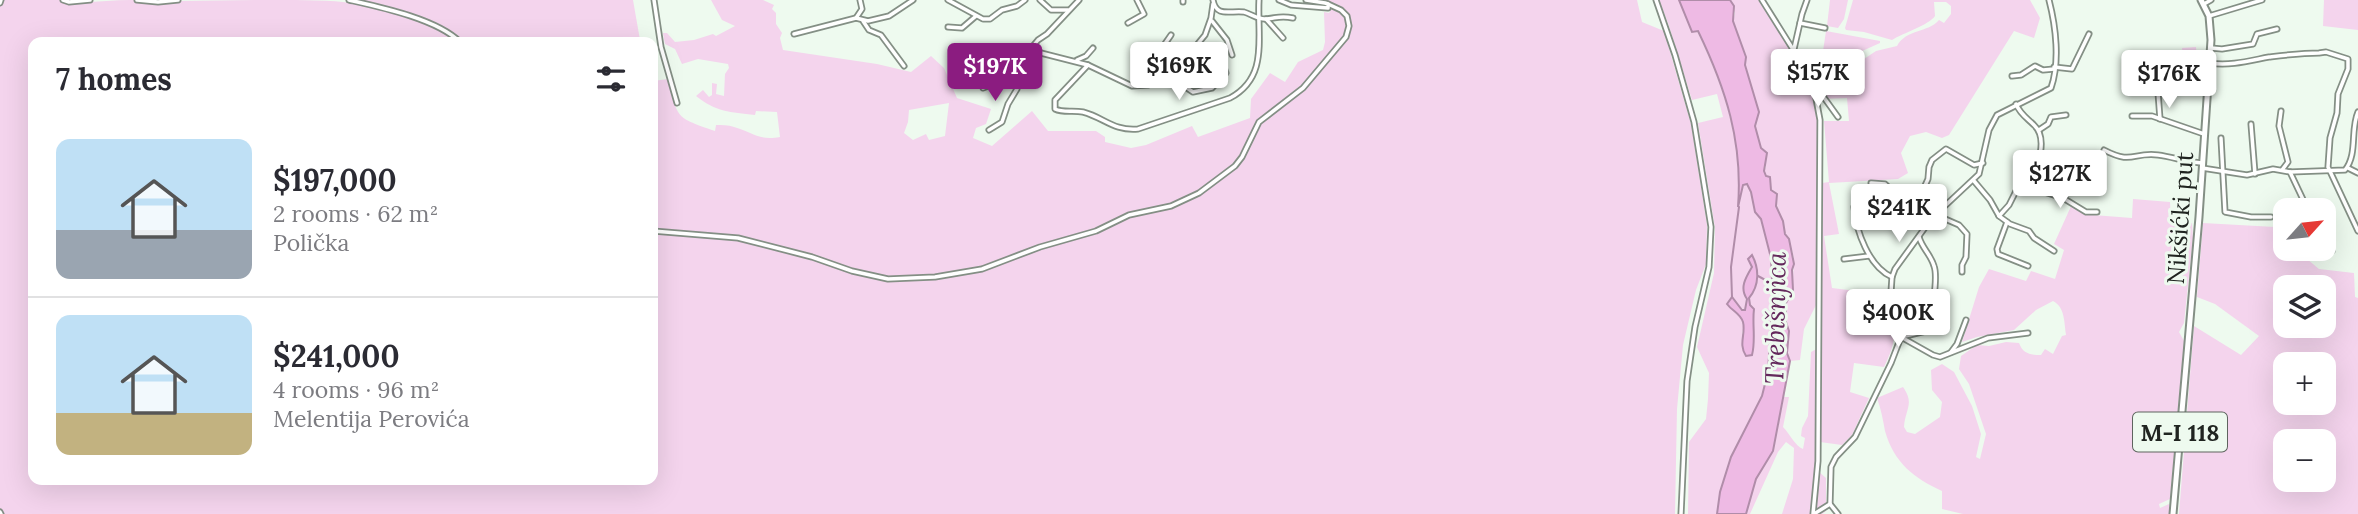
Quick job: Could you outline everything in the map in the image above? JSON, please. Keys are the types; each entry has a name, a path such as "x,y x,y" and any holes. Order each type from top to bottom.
{"main road":[{"name":"Nikšićki put","path":"2173,514 2211,48 2209,16 2202,2"}],"street":[{"path":"63,0 90,0"},
{"path":"137,0 178,0"},
{"path":"349,0 419,19 451,37"},
{"path":"654,0 661,47 677,103"},
{"path":"856,18 862,9 860,0"},
{"path":"863,21 889,16 913,0"},
{"path":"948,0 977,16 990,19 1002,10 1026,0"},
{"path":"1040,0 1051,10 1070,9"},
{"path":"983,88 1008,76 1028,50 1079,0"},
{"path":"1128,23 1144,14 1137,0"},
{"path":"1088,65 1055,100 1055,109 1082,112 1118,128 1138,129 1230,98 1242,90 1256,70 1259,55 1259,0"},
{"path":"1279,0 1291,5 1324,9 1328,8 1328,4"},
{"path":"658,231 738,237 888,279 935,277 982,269 1040,247 1096,231 1129,215 1171,206 1199,193 1235,166 1259,122 1303,88 1346,37 1349,26 1347,16 1341,10 1328,4 1306,0"},
{"path":"1656,0 1694,122 1711,227 1709,267 1695,327 1687,381 1681,514"},
{"path":"1762,0 1794,48 1814,88 1820,120 1818,461 1813,514"},
{"path":"1794,48 1807,0"},
{"path":"1835,513 1830,504 1831,467 1836,457 1854,437 1891,363 1900,337 1891,292 1892,277 1934,217 1974,181 1983,163 1992,122 1997,114 2048,90 2054,79 2055,32 2049,0"},
{"name":"Nikšićki put","path":"2202,2 2211,0"},
{"path":"2209,16 2262,0"},
{"path":"1028,50 1088,65 1139,87 1153,82 1206,34 1213,2"},
{"path":"1213,2 1218,10 1224,13 1245,12 1266,19 1273,16 1293,18"},
{"path":"948,27 962,29 977,16"},
{"path":"794,34 856,18 863,21 869,30 881,36 904,66"},
{"path":"1266,19 1283,38"},
{"path":"1211,20 1227,40 1232,55"},
{"path":"1800,23 1825,28"},
{"path":"2211,48 2253,44 2257,34 2277,29"},
{"path":"2012,76 2021,75 2035,66 2043,70 2072,69 2089,34"},
{"path":"1171,35 1162,48 1178,57"},
{"path":"1075,61 1086,56 1093,48"},
{"path":"1187,88 1193,92 1209,89 1226,73 1220,64 1205,59 1193,48"},
{"path":"2209,63 2239,65 2273,57 2319,52 2348,59 2338,94 2335,128 2330,138 2328,170 2340,189 2358,231"},
{"path":"989,130 1002,122 1017,89 1016,83 1008,76"},
{"path":"2157,79 2160,119"},
{"path":"1814,88 1838,117"},
{"path":"2016,104 2023,116 2039,130 2040,153 2033,176 2026,186"},
{"path":"2281,111 2279,127 2288,162 2282,170"},
{"path":"2348,168 2358,113"},
{"path":"2039,130 2048,124 2051,117 2066,115"},
{"path":"2132,116 2152,116 2204,134"},
{"path":"2250,124 2255,174"},
{"path":"2221,138 2225,212 2251,217 2271,217"},
{"path":"1920,209 1928,179 1928,167 1937,155 1946,149 1974,164 1983,163"},
{"path":"2104,150 2118,158 2158,155 2240,175 2273,169 2290,172 2348,168 2358,173"},
{"path":"2290,172 2302,198"},
{"path":"1974,181 1999,216 2029,230 2035,238 2054,251"},
{"path":"1871,183 1885,184 1903,201 1934,217 1959,225 1967,234 1962,272"},
{"path":"1999,216 2009,205 2017,189 2026,186 2063,198 2086,212 2096,212"},
{"path":"1854,207 1869,256 1880,271 1892,277"},
{"path":"2007,222 1997,249 1998,254 2028,266"},
{"path":"1900,337 1926,331 1931,318 1935,266 1925,252 1919,236"},
{"path":"1844,259 1869,256"},
{"path":"1950,354 1966,320"},
{"path":"1900,337 1940,357 1989,338 2028,333"},
{"path":"1813,514 1830,504"}],"shaded area":[{"path":"2,0 335,1 392,11 452,37 28,37 28,485 658,485 658,231 738,238 852,272 888,279 966,273 1087,233 1129,216 1171,207 1216,183 1235,166 1259,122 1293,98 1346,38 1350,23 1342,9 1312,0 1637,0 1642,22 1664,31 1691,124 1707,225 1706,264 1696,290 1683,345 1677,409 1675,514 2,514"},
{"path":"352,0 633,0 639,37 455,37 419,18"},
{"path":"711,0 763,0 774,5 772,9 776,13 776,24 782,33 780,38 783,50 877,64 911,72 931,56 944,68 957,98 991,109 986,124 976,128 973,138 992,146 1032,111 1048,131 1096,131 1105,137 1105,142 1131,148 1146,145 1192,126 1198,137 1250,118 1251,99 1270,73 1285,82 1298,62 1323,50 1324,12 1329,13 1332,8 1341,11 1348,23 1345,37 1303,88 1259,121 1235,166 1199,192 1171,206 1138,212 1095,230 982,268 935,277 888,278 738,237 658,230 658,80 668,79 680,115 692,123 715,131 716,125 725,125 761,137 780,137 777,112 756,111 755,115 731,112 710,105 696,96 703,90 709,97 712,95 712,83 717,84 716,94 724,96 728,64 698,59 682,64 675,49 665,44 663,33 667,33 675,42 713,34 716,36 735,26 722,20","holes":["949,103 945,136 929,140 926,134 913,140 904,133 909,110"]},
{"path":"1659,0 1679,0 1692,32 1697,31 1707,53 1730,116 1738,160 1738,207 1743,185 1747,184 1755,212 1761,219 1772,265 1770,358 1762,396 1731,457 1720,492 1717,514 1688,514 1689,442 1706,419 1709,373 1697,347 1714,273 1715,228 1698,123 1723,117 1717,94 1692,100","holes":["1754,257 1757,283 1749,298 1754,333 1742,334 1742,320 1730,302 1734,298 1736,305 1745,310 1747,299 1743,285"]},
{"path":"1730,0 1762,0 1798,55 1814,88 1820,120 1818,301 1804,329 1800,360 1790,361 1788,351 1786,305 1792,289 1794,258 1764,171 1766,167 1755,126 1759,112 1745,65 1746,57 1733,21 1735,13"},
{"path":"1830,0 1848,0 1844,19 1838,28 1827,26"},
{"path":"1853,0 2030,0 2040,18 2034,38 2014,31 1949,135 1942,138 1926,132 1910,136 1901,153 1908,173 1898,179 1829,183 1839,234 1824,236 1832,288 1856,291 1858,317 1892,316 1892,348 1884,367 1854,363 1850,392 1869,398 1852,435 1842,445 1820,442 1818,471 1826,478 1826,511 1822,514 1782,514 1793,479 1794,448 1786,442 1778,452 1750,514 1746,514 1756,479 1773,451 1784,397 1789,397 1783,427 1803,449 1805,438 1801,436 1808,416 1811,352 1820,347 1822,183 1829,182 1824,121 1849,121 1847,98 1821,99 1806,65 1817,71 1864,59 1876,51 1897,46 1906,37 1939,20 1944,23 1951,14 1951,6 1946,2 1934,2 1935,16 1932,19 1892,40 1846,30"},
{"path":"2324,0 2358,0 2358,30 2323,26"},
{"path":"1826,31 1880,43 1860,52 1825,59 1822,58"},
{"path":"2196,47 2198,72 2185,73 2182,48"},
{"path":"2133,199 2170,202 2171,221 2192,223 2193,238 2184,323 2179,332 2184,341 2170,499 2159,504 2160,508 2169,504 2169,514 1963,514 1942,509 1942,491 1914,475 1894,452 1885,431 1877,398 1903,387 1909,402 1904,427 1907,432 1915,434 1940,417 1942,402 1932,390 1931,370 1942,364 1954,372 1972,406 1981,434 1976,457 1980,459 1986,434 1969,384 1959,369 1961,356 1977,345 1989,346 2006,342 2019,343 2025,352 2031,354 2041,355 2045,349 2053,354 2062,336 2066,335 2062,311 2053,301 2036,310 2014,330 1962,342 1979,287 1989,269 2026,281 2031,271 2055,279 2064,250 2054,244 2072,204 2086,212 2092,212 2093,215 2132,218"},
{"path":"2203,223 2273,227 2273,261 2309,261 2319,269 2354,273 2355,297 2358,298 2358,514 2179,514 2194,326 2241,355 2259,336 2215,304 2197,297"}],"water":[{"name":"Trebišnjica","path":"1679,0 1730,0 1734,6 1733,21 1746,57 1745,65 1759,112 1755,126 1761,148 1767,153 1764,171 1766,176 1770,177 1771,190 1777,194 1776,206 1789,239 1794,264 1793,290 1786,303 1789,331 1787,353 1790,361 1773,451 1756,479 1746,514 1717,514 1720,492 1731,457 1762,396 1768,372 1773,290 1773,285 1769,282 1772,280 1771,258 1761,219 1755,212 1747,184 1743,185 1738,207 1738,160 1730,116 1708,53 1698,31 1692,32"},
{"path":"1752,255 1757,276 1755,288 1749,298 1754,309 1754,344 1752,355 1746,356 1743,347 1743,322 1727,304 1732,297 1742,310 1745,310 1747,299 1743,287 1752,267 1748,259"}],"waterway":[{"path":"1732,297 1731,267 1739,207"},
{"name":"Trebišnjica","path":"1758,276 1769,282"}]}
